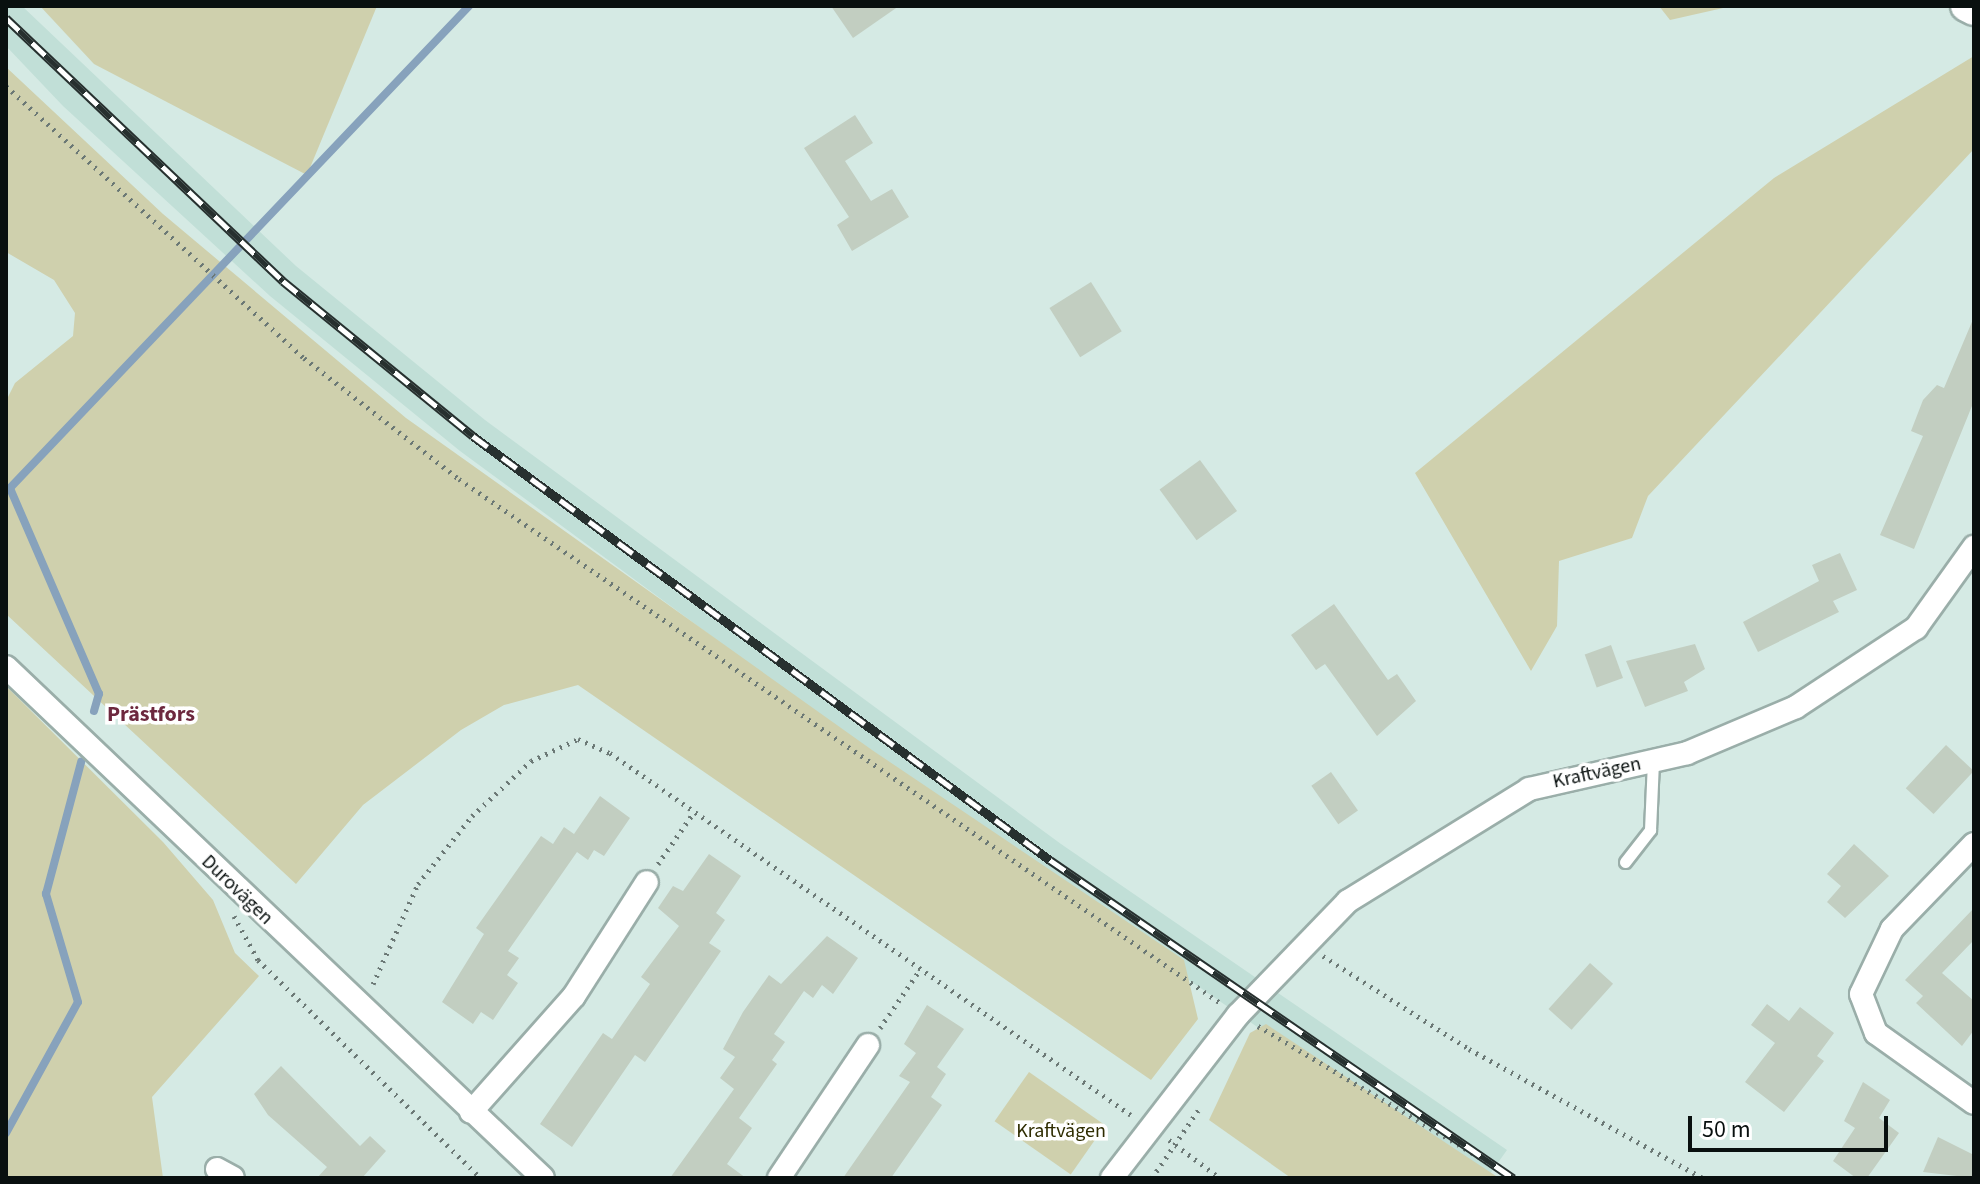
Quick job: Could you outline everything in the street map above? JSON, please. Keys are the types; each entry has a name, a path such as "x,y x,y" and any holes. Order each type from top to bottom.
{"street":[{"path":"1966,6 1974,10"},
{"name":"Kraftvägen","path":"1112,1178 1238,1015 1302,942 1348,901 1485,811 1573,774 1653,762 1756,726 1884,654 1931,612 1974,547"},
{"name":"Durovägen","path":"6,667 364,1012 543,1178"},
{"path":"1974,844 1892,929 1861,994 1876,1033 1974,1103"},
{"path":"471,1112 574,996 647,882"},
{"path":"779,1178 868,1045"}],"lane":[{"path":"1625,862 1650,830 1653,762"}],"path":[{"path":"6,86 197,265 459,479 1238,1015 1495,1166"},
{"path":"364,1012 418,884 472,816 531,761 578,739 694,812 1220,1178"},
{"path":"647,882 694,812"},
{"path":"245,898 233,909 236,931 258,960 481,1178"},
{"path":"1302,942 1469,1049 1703,1178"},
{"path":"868,1045 919,971"}],"shaded area":[{"path":"6,6 22,6 296,266 485,420 1061,844 1507,1150 1487,1178 1477,1178 1039,877 460,451 270,296 63,106 6,46"}],"green space":[{"path":"40,6 377,6 307,175 94,64"},
{"path":"1659,6 1732,6 1670,20"},
{"path":"1974,56 1974,149 1648,496 1632,538 1559,561 1557,626 1531,671 1415,473 1774,178"},
{"path":"6,67 163,214 406,418 872,750 1184,960 1198,1019 1151,1080 578,685 504,705 461,730 363,805 296,884 6,614 6,401 15,383 73,336 75,313 54,280 6,252"},
{"path":"6,686 163,842 213,900 235,953 259,976 152,1097 163,1178 6,1178"},
{"path":"1266,1024 1499,1178 1291,1178 1209,1120 1250,1033"},
{"name":"Kraftvägen","path":"1029,1072 1105,1125 1071,1174 995,1121"}],"building":[{"path":"831,6 899,6 853,38"},
{"path":"855,115 873,143 845,161 871,201 892,189 909,217 852,251 837,225 849,217 804,148"},
{"path":"1091,282 1122,331 1080,357 1049,308"},
{"path":"1974,317 1974,401 1914,549 1880,535 1923,436 1911,431 1923,400 1937,385 1944,388"},
{"path":"1200,460 1237,511 1197,540 1160,489"},
{"path":"1840,553 1857,590 1833,601 1839,612 1758,652 1743,622 1819,581 1812,565"},
{"path":"1334,604 1388,680 1397,674 1416,701 1377,736 1325,664 1316,670 1291,635"},
{"path":"1695,644 1705,669 1684,682 1688,691 1645,707 1626,661"},
{"path":"1611,645 1623,678 1597,687 1585,655"},
{"path":"1946,745 1974,771 1934,814 1906,788"},
{"path":"1331,772 1358,811 1338,824 1311,786"},
{"path":"600,796 630,818 604,856 594,850 588,860 577,852 508,951 519,958 507,975 518,983 493,1020 481,1012 473,1024 442,1002 484,934 476,928 541,836 553,844 564,827 574,834"},
{"path":"1854,844 1889,876 1845,918 1827,902 1841,886 1827,874"},
{"path":"709,854 741,876 716,913 725,920 709,943 721,951 645,1062 635,1055 572,1147 540,1124 603,1033 612,1039 650,984 641,977 679,926 658,908 673,886 683,891"},
{"path":"1974,908 1974,940 1942,973 1974,1001 1974,1030 1962,1046 1916,1003 1923,996 1905,980"},
{"path":"827,936 858,958 833,994 822,985 813,998 804,991 774,1034 785,1042 772,1060 777,1064 739,1118 752,1128 727,1164 746,1178 670,1178 734,1089 720,1078 735,1057 723,1049 743,1012 769,975 781,984"},
{"path":"1590,963 1613,984 1572,1030 1549,1009"},
{"path":"1767,1004 1789,1021 1800,1007 1834,1033 1817,1056 1824,1061 1784,1112 1745,1082 1775,1043 1751,1025"},
{"path":"927,1005 964,1029 937,1067 946,1074 931,1097 942,1105 891,1178 843,1178 910,1082 899,1076 916,1053 904,1044"},
{"path":"281,1066 360,1146 370,1136 386,1151 362,1178 317,1178 327,1167 268,1115 254,1094"},
{"path":"1863,1082 1890,1100 1879,1118 1899,1133 1867,1178 1856,1178 1833,1161 1855,1128 1844,1121"},
{"path":"1938,1137 1974,1155 1974,1178 1923,1172"}],"waterway":[{"path":"94,711 99,694 10,488 469,6"},
{"path":"6,1133 78,1002 46,894 81,762"}],"railway":[{"path":"6,18 283,281 473,436 1050,860 1513,1178"}],"district":[{"name":"Prästfors","path":"151,715"}]}
